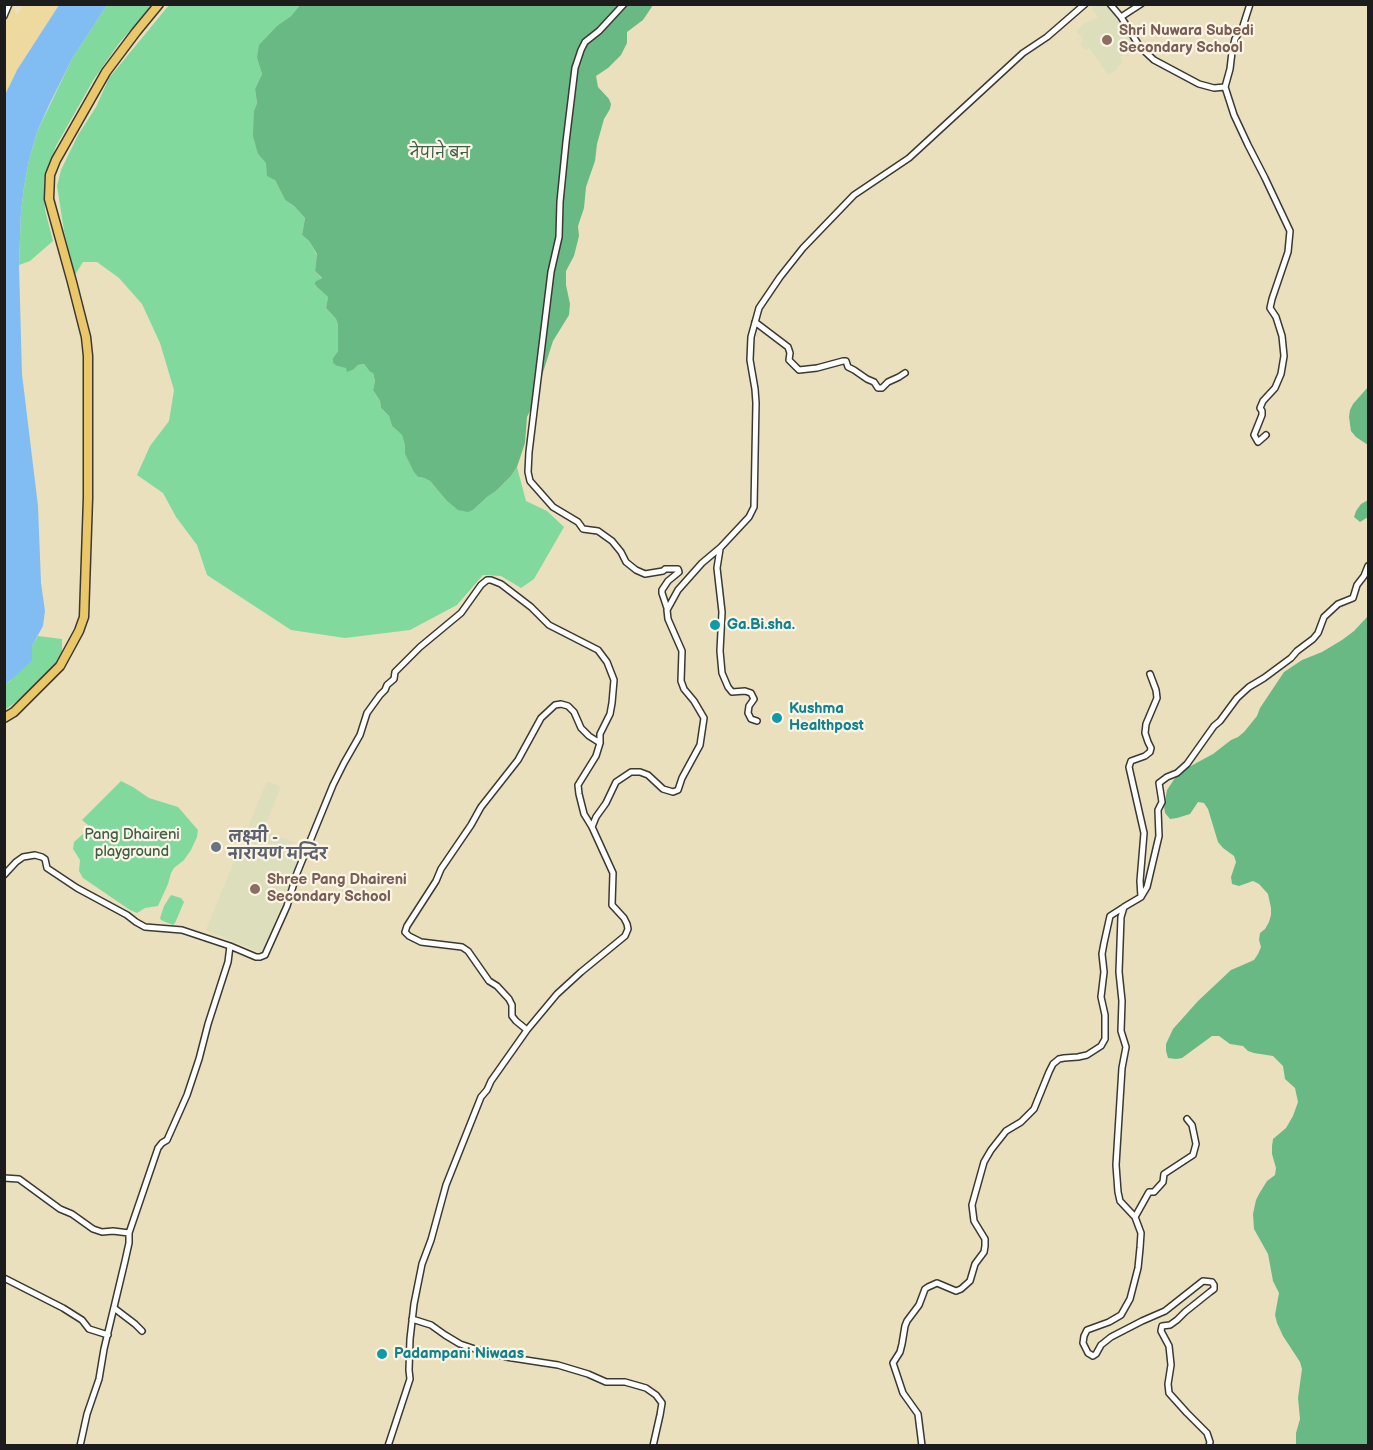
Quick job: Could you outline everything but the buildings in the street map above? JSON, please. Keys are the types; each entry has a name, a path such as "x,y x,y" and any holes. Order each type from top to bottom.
{"highway":[{"path":"4,718 14,712 60,666 84,617 88,498 88,356 86,337 49,199 50,175 56,160 106,72 159,4"}],"street":[{"path":"4,16 9,4"},
{"path":"592,827 616,782 631,772 648,775 663,789 673,792 678,790 700,745 704,718 681,681 682,651 668,619 662,590 668,581 679,572 678,568 645,574 636,570 626,562 612,541 598,531 583,529 578,522 553,507 530,481 528,472 551,272 559,237 560,202 575,68 585,42 599,31 624,4"},
{"path":"667,610 678,590 749,517 754,507 756,403 750,360 751,337 759,308 785,270 854,195 909,158 1023,54 1047,37 1085,4"},
{"path":"1110,4 1140,47 1154,60 1199,84 1214,88 1225,87"},
{"path":"1121,17 1141,4"},
{"path":"1250,4 1243,26 1235,39 1225,87 1234,115 1290,231 1288,252 1270,308 1276,317 1282,336 1284,356 1281,374 1275,388 1263,401 1260,408 1262,415 1254,435 1258,442 1266,435"},
{"path":"755,322 788,347 789,360 799,370 846,361 848,367 874,382 878,388 882,388 905,373"},
{"path":"721,547 717,568 722,612 720,651 722,673 732,692 751,693 754,699 749,706 748,713 751,719 757,721"},
{"path":"922,1446 918,1414 903,1393 893,1363 900,1352 905,1326 928,1287 937,1283 956,1291 970,1281 975,1264 986,1246 985,1239 974,1221 972,1205 984,1162 991,1150 1006,1131 1021,1122 1034,1109 1053,1064 1059,1059 1087,1055 1101,1046 1105,1039 1106,1015 1101,997 1104,943 1110,916 1141,897 1147,887 1159,836 1158,810 1162,802 1159,783 1177,773 1187,764 1237,698 1313,639 1324,617 1338,604 1353,598 1357,585 1368,566"},
{"path":"4,876 23,857 35,855 42,857 48,868 77,888 145,927 182,930 256,957 262,956 267,952 287,906 297,873 333,785 360,735 367,713 387,685 394,680 396,672 420,647 461,613 481,585 487,580 501,584 531,607 549,625 598,650 607,662 614,680 610,714 600,734 596,756 578,785 584,814 613,873 612,905 624,918 628,929 625,936 557,994 527,1030 481,1097 453,1167 422,1264 412,1319 410,1379 388,1446"},
{"path":"1141,897 1139,890 1144,833 1130,766 1131,761 1146,756 1151,748 1145,733 1156,698 1156,690 1150,674"},
{"path":"527,1030 512,1016 512,1005 509,999 489,981 468,951 462,947 422,942 405,932 441,869 481,807 518,760 541,718 555,705 568,706 574,712 581,728 600,743"},
{"path":"1125,907 1121,917 1119,972 1122,1001 1121,1031 1126,1047 1122,1068 1116,1165 1120,1201 1135,1218 1141,1233 1141,1243 1138,1268 1130,1299 1121,1315 1087,1330 1083,1343 1088,1353 1093,1356 1111,1337 1165,1311 1203,1281 1212,1282 1214,1289 1170,1325 1162,1326 1161,1331 1169,1346 1171,1365 1169,1393 1207,1433 1209,1446"},
{"path":"80,1446 87,1414 99,1378 129,1243 129,1233 158,1148 167,1140 187,1095 228,962 230,946"},
{"path":"1135,1218 1149,1192 1154,1192 1163,1182 1164,1174 1193,1155 1196,1144 1195,1135 1187,1119"},
{"path":"4,1178 20,1179 60,1209 72,1214 93,1229 102,1232 129,1233"},
{"path":"4,1278 63,1308 82,1320 90,1329 108,1335"},
{"path":"114,1308 142,1331"},
{"path":"412,1319 431,1325 460,1344 475,1349 506,1357 558,1365 606,1382 633,1383 646,1388 662,1403 652,1446"}],"shaded area":[{"name":"Shri Nuwara Subedi Secondary School","path":"1092,5 1107,5 1135,44 1120,57 1123,62 1108,75 1089,48 1086,50 1080,44 1082,38 1076,31 1083,24 1098,17"},
{"name":"Shree Pang Dhaireni Secondary School","path":"267,781 281,787 263,830 305,847 262,953 206,930"}],"green space":[{"path":"107,5 153,5 120,42 94,79 56,146 44,183 45,210 53,241 30,261 19,265 24,187 37,132 72,59"},
{"path":"169,5 300,5 291,16 278,25 257,58 262,74 255,89 257,103 254,111 258,154 266,162 285,200 305,218 302,235 309,241 317,255 315,271 322,279 318,288 328,297 326,308 336,319 338,325 338,351 333,358 337,366 354,369 364,364 373,373 375,381 373,390 380,401 381,408 389,416 392,426 402,435 405,454 418,477 430,481 446,500 473,510 496,491 517,467 526,501 547,511 564,527 534,579 521,588 501,576 483,575 457,605 410,630 345,638 291,630 207,575 197,545 176,517 163,493 137,475 150,446 169,421 174,390 160,343 142,304 119,278 97,262 83,262 75,275 64,231 57,186 61,170 78,135 96,107 109,78"},
{"name":"नेपाने बन","path":"300,5 653,5 643,20 627,32 627,43 621,55 596,76 598,87 611,104 604,119 595,161 586,187 574,256 566,271 569,315 553,341 527,417 525,443 517,467 496,491 468,512 458,510 430,481 418,477 414,472 405,454 402,435 392,426 389,416 381,408 380,401 373,390 375,381 373,373 364,364 347,372 346,368 333,363 333,358 338,351 338,325 336,319 326,308 328,297 315,284 322,278 315,271 317,254 302,235 305,218 285,200 275,180 267,176 266,163 258,154 253,136 254,111 257,103 255,89 262,74 257,58 259,45"},
{"path":"1368,387 1368,445 1351,431 1349,417 1353,404"},
{"path":"1368,500 1368,517 1360,522 1354,517 1356,511"},
{"path":"1368,616 1368,1445 1296,1445 1296,1433 1300,1419 1298,1398 1302,1369 1277,1323 1275,1315 1279,1293 1273,1281 1268,1254 1254,1229 1253,1214 1259,1194 1267,1181 1275,1175 1276,1168 1272,1154 1273,1139 1286,1128 1293,1116 1298,1102 1295,1088 1285,1079 1283,1066 1273,1056 1248,1051 1243,1046 1230,1044 1219,1036 1212,1036 1182,1058 1168,1058 1166,1051 1166,1044 1173,1029 1198,1001 1231,970 1254,960 1261,947 1260,933 1269,922 1271,908 1268,894 1259,884 1253,881 1239,886 1232,884 1231,877 1236,862 1234,856 1218,842 1204,803 1198,802 1190,814 1170,819 1165,813 1164,806 1167,790 1175,778 1244,732 1257,716 1284,672 1302,660 1342,640"},
{"path":"38,636 62,639 62,657 21,698 5,710 5,685 10,681"},
{"name":"Pang Dhaireni playground","path":"121,781 149,798 178,807 198,830 191,850 171,873 158,906 145,908 137,913 83,878 79,871 80,860 73,849 74,842 83,834 88,825 82,820"},
{"path":"171,895 181,898 184,902 173,925 160,918"}],"sand":[{"path":"13,5 17,15 23,5 59,5 17,70 5,95 4,22 8,10"}],"water":[{"path":"59,5 107,5 72,59 50,103 37,132 24,187 19,265 22,374 38,506 41,583 45,611 43,626 32,646 32,661 5,685 5,95 17,70"}],"place":[{"name":"Shri Nuwara Subedi Secondary School","path":"1107,40"},
{"name":"Ga.Bi.sha.","path":"715,625"},
{"name":"Kushma Healthpost","path":"777,718"},
{"name":"लक्ष्मी - नारायण मन्दिर","path":"216,847"},
{"name":"Shree Pang Dhaireni Secondary School","path":"255,889"},
{"name":"Padampani Niwaas","path":"382,1354"}]}
